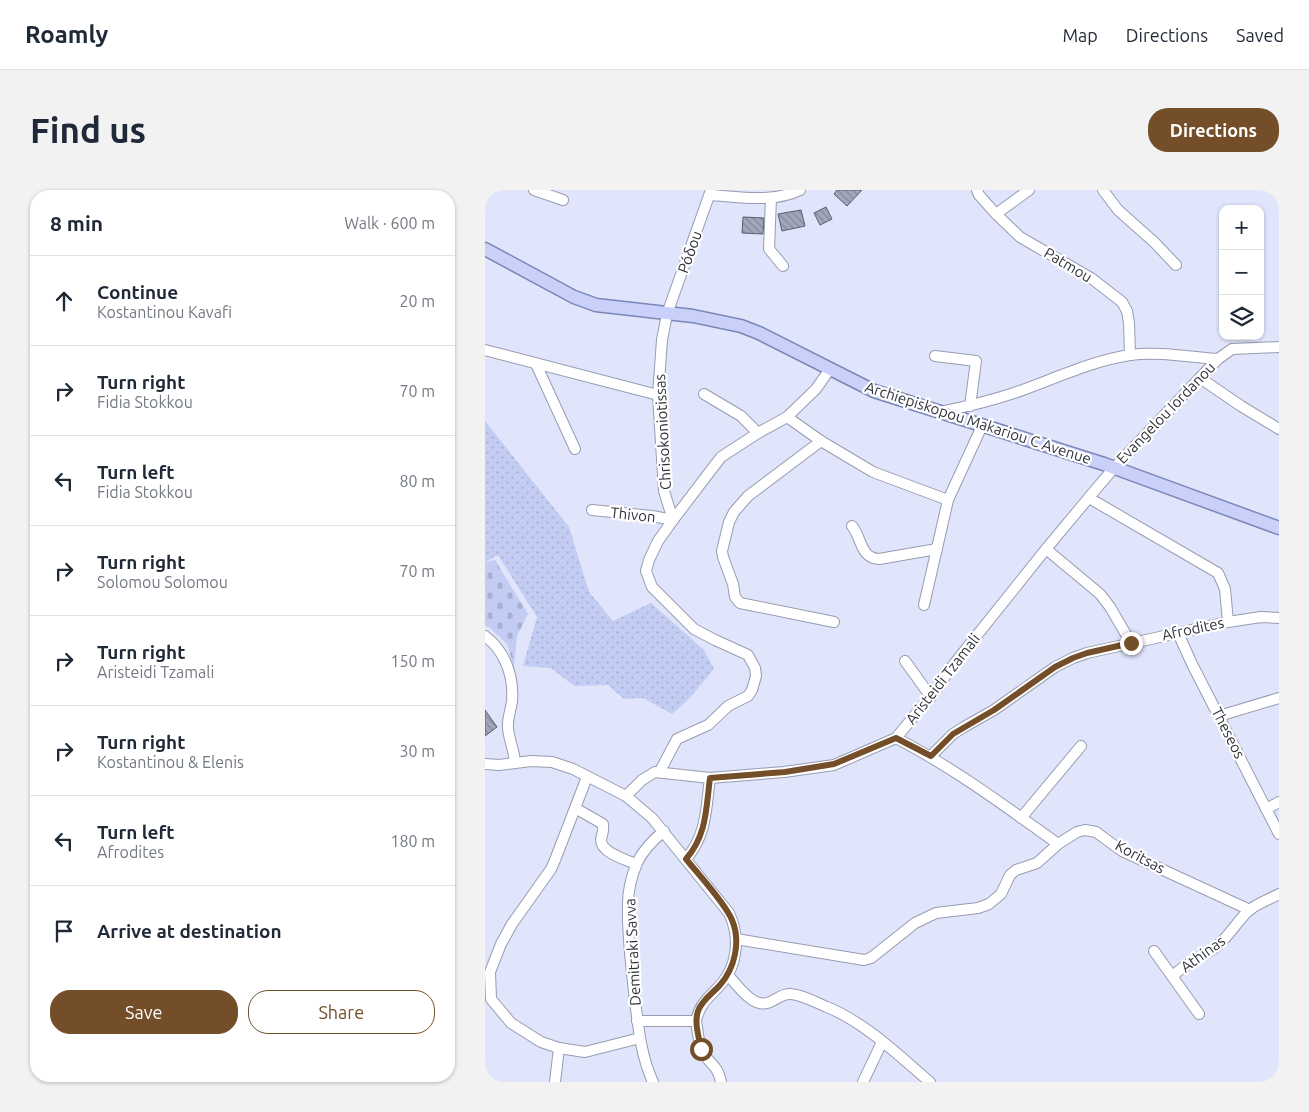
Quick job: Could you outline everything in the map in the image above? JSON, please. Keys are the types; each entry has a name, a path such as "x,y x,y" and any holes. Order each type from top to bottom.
{"main road":[{"name":"Archiepiskopou Makariou C Avenue","path":"485,249 585,302 605,307 709,319 741,326 759,333 874,391 1114,468 1279,528"}],"street":[{"path":"534,190 563,200"},
{"path":"711,193 771,198 789,195 801,190"},
{"name":"Patmou","path":"977,190 979,195 996,214 1020,237 1091,278 1117,296 1127,311 1130,355"},
{"path":"996,214 1029,190"},
{"path":"1103,190 1117,210 1154,242 1176,265"},
{"name":"Ρόδου","path":"667,314 711,193"},
{"path":"771,198 769,248 783,266"},
{"name":"Chrisokoniotissas","path":"667,314 661,340 658,395 664,491 673,520"},
{"path":"939,412 970,406 1097,363 1130,355 1151,354 1218,359 1232,348 1279,348"},
{"path":"485,350 658,395"},
{"path":"935,356 976,361 970,406"},
{"name":"Evangelou Iordanou","path":"1114,468 1218,359"},
{"path":"536,364 575,449"},
{"path":"626,796 642,780 660,771 677,739 708,725 729,706 748,696 756,676 755,668 748,655 695,629 652,587 646,571 649,560 658,542 673,520 721,457 787,417 816,389 830,369"},
{"path":"1200,378 1279,429"},
{"path":"704,394 741,416 758,433"},
{"path":"787,417 821,441 873,472 948,500"},
{"path":"925,605 948,500 983,426"},
{"path":"821,441 741,503 729,522 722,551 733,584 735,597 739,604 834,622"},
{"name":"Aristeidi Tzamali","path":"660,771 710,778 785,772 834,764 896,738 931,697 954,664 1046,549 1114,468"},
{"path":"1089,498 1218,574 1225,589 1228,622"},
{"name":"Thivon","path":"592,510 673,520"},
{"path":"852,526 858,535 863,551 873,559 937,549"},
{"path":"1046,549 1100,594 1110,607 1131,643"},
{"name":"Afrodites","path":"931,756 953,734 1011,699 1055,667 1073,658 1087,653 1228,622 1261,617 1279,618"},
{"name":"Theseos","path":"1178,633 1279,834"},
{"path":"485,636 501,652 508,666 512,695 508,727 515,762"},
{"path":"905,661 931,697"},
{"path":"1219,716 1263,701 1279,698"},
{"path":"896,738 931,756 1058,844"},
{"path":"1021,818 1081,746"},
{"path":"485,764 499,765 531,761 552,762 573,769 626,796 653,818 729,914 735,930 734,957 728,975 702,1004 696,1021 701,1049 706,1058 717,1068 721,1082"},
{"path":"587,777 551,869 512,924 495,956 490,972 488,1000 511,1023 541,1042 559,1048 589,1052 640,1038"},
{"path":"686,859 693,851 701,835 710,778"},
{"path":"1266,809 1279,802"},
{"path":"575,808 603,824 604,830 601,840 605,849 636,864"},
{"name":"Koritsas","path":"736,939 864,960 878,954 915,924 936,913 978,908 989,904 1001,894 1011,875 1016,870 1037,863 1058,844 1077,832 1085,830 1096,832 1122,851 1250,910"},
{"name":"Demitraki Savva","path":"653,1082 644,1056 637,1021 631,970 628,902 636,864 645,849 664,832"},
{"name":"Athinas","path":"1173,976 1180,968 1197,960 1216,947 1250,910 1279,894"},
{"name":"Athinas","path":"1154,951 1199,1014"},
{"path":"728,975 757,1003 766,1004 785,994 792,994 837,1012 882,1042 930,1082"},
{"path":"637,1021 696,1021"},
{"path":"863,1082 882,1042"},
{"path":"555,1082 559,1048"}],"green space":[{"path":"485,421 569,527 589,592 613,621 651,603 704,650 714,669 690,698 672,714 643,698 624,699 608,685 574,686 551,668 523,666 537,617 498,555 485,562"},
{"path":"495,560 528,614 517,636 514,667 507,644 489,627 485,626 485,562"}],"building":[{"path":"837,190 862,190 847,206 834,194"},
{"path":"826,207 832,219 820,225 814,213"},
{"path":"801,210 805,226 782,231 778,214"},
{"path":"743,217 764,218 763,234 742,233"},
{"path":"485,710 497,727 485,736"}],"route":[{"path":"701,1049 696,1021 698,1011 728,975 736,949 733,921 686,859 693,851 701,835 710,778 785,772 834,764 896,738 931,756 953,734 1019,694 1055,667 1087,653 1131,643"}]}
